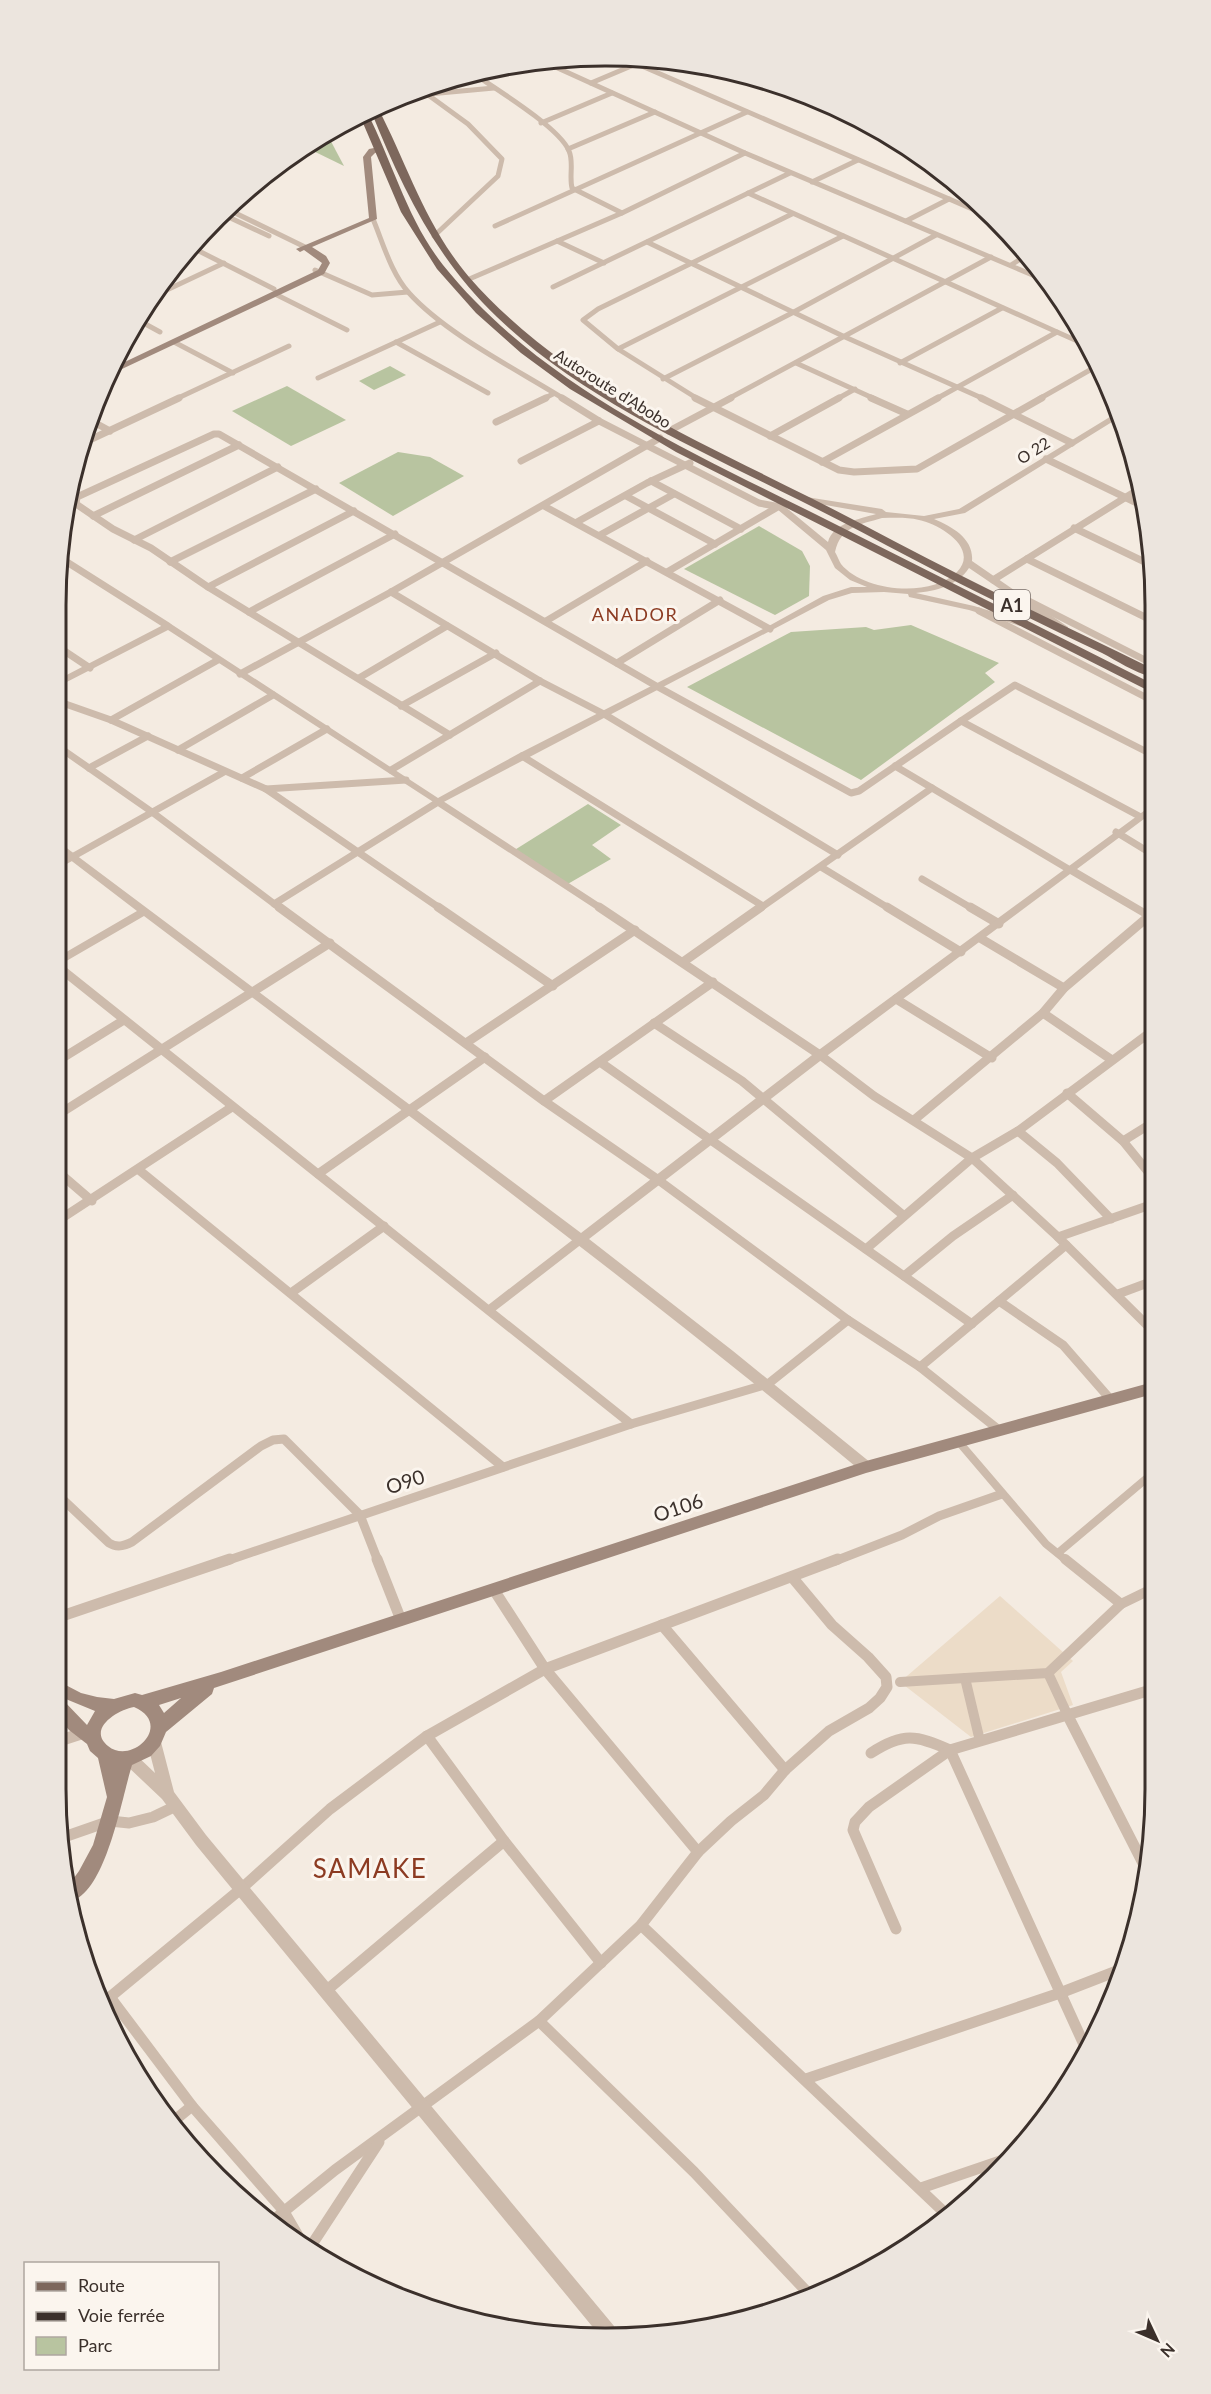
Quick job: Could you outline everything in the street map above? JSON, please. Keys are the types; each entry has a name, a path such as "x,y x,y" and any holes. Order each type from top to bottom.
{"main road":[{"name":"Autoroute d'Abobo","path":"378,117 407,189 434,236 467,280 506,321 553,358 700,459 944,584"},
{"name":"Autoroute d'Abobo","path":"367,122 397,198 421,241 453,282 493,322 542,363 594,400 803,498 956,578"},
{"path":"122,366 318,271 316,262 302,249 373,219 369,202 367,157 379,149"},
{"path":"127,358 274,292"},
{"path":"756,488 778,507"},
{"name":"A1","path":"956,578 1145,670"},
{"name":"A1","path":"944,584 1145,684"},
{"name":"O106","path":"143,1702 494,1590 866,1467 1145,1390"},
{"path":"105,1754 128,1759 144,1753 184,1705 220,1679"},
{"path":"66,1692 80,1700 112,1706"},
{"path":"91,1734 98,1718 112,1706 128,1701 143,1702 157,1714 157,1735"},
{"path":"66,1713 91,1734 105,1754 115,1798"},
{"path":"75,1889 94,1865 105,1841 115,1798 128,1759"}],"street":[{"path":"591,83 630,67"},
{"path":"644,67 971,209"},
{"path":"558,68 790,173 1032,275"},
{"path":"484,80 541,123 568,149 571,185 575,190 621,213"},
{"path":"438,93 494,88"},
{"path":"541,123 612,93"},
{"path":"431,95 468,124 502,159 498,176 434,236"},
{"path":"568,149 654,112"},
{"path":"495,226 747,112"},
{"path":"467,280 621,213 745,153"},
{"path":"813,182 858,160"},
{"path":"553,287 790,173"},
{"path":"748,193 1075,340"},
{"path":"906,221 949,200"},
{"path":"235,213 302,249"},
{"path":"792,214 584,317 584,322 618,349 712,408 839,470 854,472 911,471 924,466 1090,370"},
{"path":"231,218 302,249"},
{"path":"373,219 393,267 408,292 440,322 599,421 759,503 778,507 830,548"},
{"path":"663,379 792,313 936,235"},
{"path":"618,349 843,236"},
{"path":"557,241 604,263"},
{"path":"647,242 792,313 1072,443"},
{"path":"199,251 347,330"},
{"path":"240,674 544,506 712,408 991,257"},
{"path":"1011,265 1019,260"},
{"path":"170,288 224,263"},
{"path":"318,271 372,295 408,292"},
{"path":"900,363 1002,308"},
{"path":"318,378 440,322"},
{"path":"146,324 160,332"},
{"path":"822,462 1057,332"},
{"path":"174,342 233,373"},
{"path":"396,342 488,393"},
{"path":"93,439 289,346"},
{"path":"795,363 907,414"},
{"path":"770,436 855,389"},
{"path":"496,422 553,394"},
{"name":"O 22","path":"962,511 1111,419"},
{"path":"521,461 599,421"},
{"path":"98,424 110,431"},
{"path":"76,498 214,434 219,434 658,687 851,793 859,791 1010,686 1015,685 1145,751"},
{"path":"93,516 239,445"},
{"path":"577,522 651,481 700,459"},
{"path":"1046,459 1135,503"},
{"path":"134,540 278,467"},
{"path":"651,481 741,528"},
{"path":"170,562 316,489"},
{"path":"993,580 1133,493"},
{"path":"600,535 674,494"},
{"path":"626,496 715,544"},
{"path":"274,904 438,802 826,598 851,590 920,591 956,578 967,562 965,544 943,525 922,518 803,498"},
{"path":"76,503 93,516 151,548 208,587 450,735"},
{"path":"544,506 770,629"},
{"path":"667,572 778,507"},
{"path":"208,587 354,511"},
{"path":"922,518 962,511"},
{"path":"958,536 957,524 962,511"},
{"path":"881,590 856,582 839,569 832,559 830,548 841,531 851,524 881,515 898,515"},
{"path":"1074,528 1143,561"},
{"path":"249,612 395,534"},
{"path":"1027,559 1145,617"},
{"path":"546,621 647,561"},
{"path":"967,562 1068,632"},
{"path":"68,563 635,930 820,1055 874,1096 972,1158 1118,1294 1145,1323"},
{"path":"826,598 835,589 839,569"},
{"path":"893,591 971,608 1027,625"},
{"path":"391,592 540,681 604,714 838,855"},
{"path":"1013,593 1145,660"},
{"path":"618,663 720,600"},
{"path":"971,608 1145,697"},
{"path":"66,680 168,626"},
{"path":"359,678 447,626"},
{"path":"66,652 90,668"},
{"path":"401,706 496,653"},
{"path":"111,720 218,660"},
{"path":"391,770 540,681"},
{"path":"178,750 273,695"},
{"path":"66,704 111,720 266,789 553,986"},
{"path":"961,721 1139,816"},
{"path":"242,778 327,729"},
{"path":"89,768 148,736"},
{"path":"66,751 152,812 544,1101 657,1179 848,1320 920,1367 999,1430"},
{"path":"522,756 763,906"},
{"path":"896,766 1145,914"},
{"path":"66,860 224,772"},
{"path":"266,789 406,780"},
{"path":"683,962 932,788"},
{"path":"489,1310 820,1055 999,924 1116,832 1145,812"},
{"path":"1116,832 1145,850"},
{"path":"66,851 143,912 581,1239 768,1384 866,1467"},
{"path":"821,867 961,952"},
{"path":"922,879 999,924"},
{"path":"66,958 143,912"},
{"path":"914,1120 992,1058 1043,1013 1064,988 1145,921"},
{"path":"466,1043 635,930"},
{"path":"980,938 1064,988"},
{"path":"66,1110 163,1051 330,943"},
{"path":"66,972 631,1424"},
{"path":"544,1101 712,982"},
{"path":"896,999 992,1058"},
{"path":"1043,1013 1112,1060"},
{"path":"66,1056 124,1020"},
{"path":"654,1023 742,1081 903,1215"},
{"path":"866,1249 972,1158 1018,1131 1145,1035"},
{"path":"318,1174 485,1057"},
{"path":"600,1062 972,1324"},
{"path":"1067,1093 1123,1141 1145,1168"},
{"path":"66,1216 232,1107"},
{"path":"1123,1141 1145,1127"},
{"path":"1018,1131 1057,1163 1111,1219"},
{"path":"139,1170 503,1467"},
{"path":"66,1179 92,1201"},
{"path":"904,1276 953,1236 1013,1195"},
{"path":"1058,1237 1145,1207"},
{"path":"291,1293 384,1226"},
{"path":"920,1367 1066,1245"},
{"path":"1118,1294 1145,1284"},
{"path":"999,1301 1063,1345 1111,1400"},
{"path":"768,1384 848,1320"},
{"name":"O90","path":"66,1615 631,1424 768,1384"},
{"path":"66,1502 109,1543 123,1547 261,1446 273,1440 284,1439 360,1515 401,1620"},
{"path":"958,1441 1046,1544 1120,1604"},
{"path":"1058,1553 1145,1479"},
{"path":"108,1998 242,1888 330,1809 427,1736 545,1669 902,1535 939,1516 1002,1494"},
{"path":"277,2217 539,2021 641,1925 698,1852 731,1821 764,1795 786,1770 829,1731 869,1708 886,1687 886,1677 868,1657 832,1625 792,1577"},
{"path":"494,1590 545,1669 698,1852"},
{"path":"900,1682 1048,1673 1120,1604 1145,1592"},
{"path":"662,1624 786,1770"},
{"path":"1048,1673 1140,1858"},
{"path":"965,1678 980,1741"},
{"path":"896,1929 853,1830 855,1822 869,1807 950,1750 1145,1692"},
{"path":"66,1740 91,1734"},
{"path":"157,1735 172,1800"},
{"path":"427,1736 504,1841 601,1963"},
{"path":"871,1753 890,1739 902,1736 922,1738 950,1750 1082,2040"},
{"path":"128,1759 172,1800 201,1840 605,2328"},
{"path":"68,1835 110,1821 129,1823 153,1817 172,1800"},
{"path":"327,1990 504,1841"},
{"path":"641,1925 942,2210"},
{"path":"806,2079 1060,1993 1112,1973"},
{"path":"112,2005 192,2106 284,2210 295,2229"},
{"path":"539,2021 694,2172 805,2290"},
{"path":"178,2118 192,2106"},
{"path":"314,2242 382,2137"},
{"path":"921,2188 993,2163"}],"green space":[{"path":"331,141 344,166 314,152"},
{"path":"390,366 406,375 374,390 359,381"},
{"path":"287,386 346,420 291,446 232,411"},
{"path":"398,452 430,457 464,476 393,516 339,483"},
{"path":"759,526 802,551 810,566 809,596 775,615 684,569"},
{"path":"911,625 999,663 985,673 995,682 861,780 687,687 791,632 866,627 874,630"},
{"path":"588,804 621,825 592,845 611,859 566,885 513,851"}],"shaded area":[{"path":"1000,1596 1073,1661 1061,1672 1073,1705 971,1737 900,1682"}],"district":[{"name":"ANADOR","path":"635,614"},
{"name":"SAMAKE","path":"370,1868"}]}
